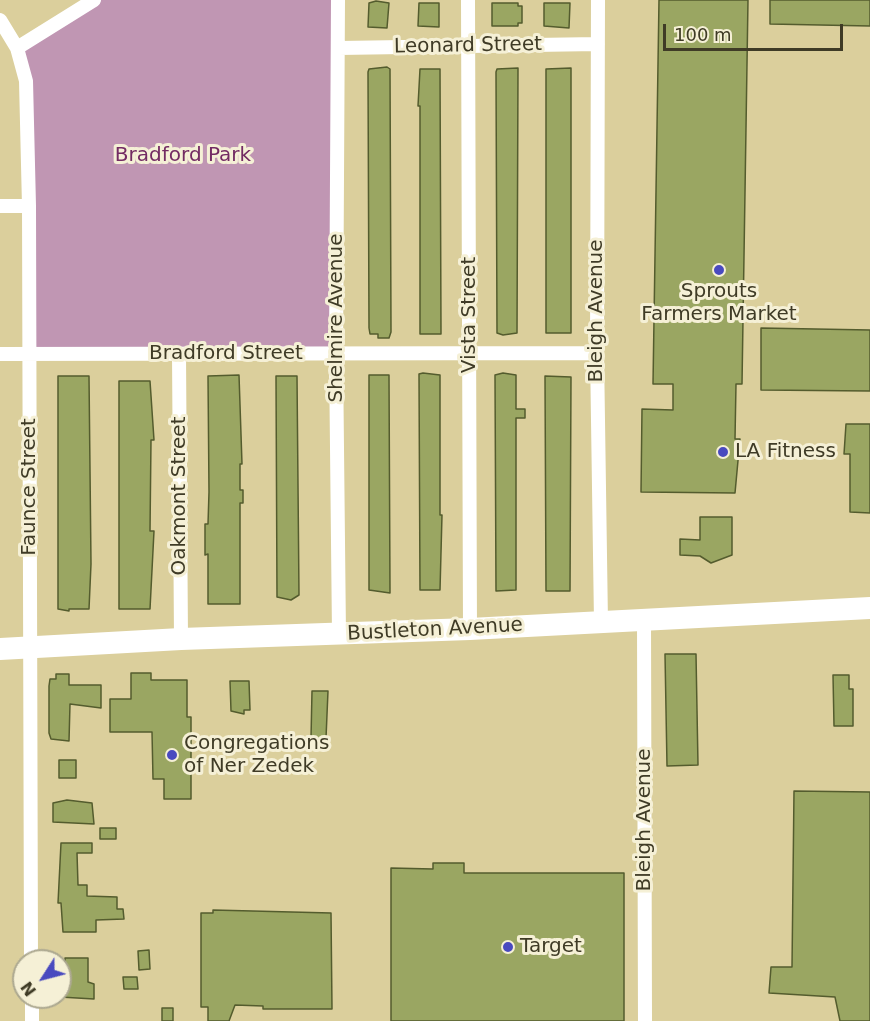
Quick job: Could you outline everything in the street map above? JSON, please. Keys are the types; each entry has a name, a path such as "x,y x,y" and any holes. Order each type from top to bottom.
{"main road":[{"name":"Bustleton Avenue","path":"0,649 181,639 470,629 870,608"}],"street":[{"path":"17,48 94,0"},
{"name":"Shelmire Avenue","path":"338,0 336,354 339,635"},
{"name":"Vista Street","path":"468,0 471,353 470,629"},
{"name":"Bleigh Avenue","path":"598,0 597,353 601,622"},
{"name":"Faunce Street","path":"0,20 17,48 26,81 30,354 31,949"},
{"name":"Leonard Street","path":"339,48 598,44"},
{"path":"0,206 29,206"},
{"name":"Bradford Street","path":"0,354 597,353"},
{"name":"Oakmont Street","path":"179,354 181,639"},
{"name":"Bleigh Avenue","path":"644,620 645,1021"}],"green space":[{"name":"Bradford Park","path":"94,0 338,0 336,354 30,354 29,206 17,48"}],"building":[{"path":"659,0 748,0 742,384 736,384 735,439 740,439 735,493 641,492 642,409 673,410 673,384 653,384"},
{"path":"770,0 870,0 870,26 770,24"},
{"path":"376,1 389,3 387,28 368,27 369,3"},
{"path":"419,3 439,3 439,27 418,26"},
{"path":"492,3 518,3 518,6 522,6 522,23 518,23 518,26 492,26"},
{"path":"544,3 570,3 569,28 544,26"},
{"path":"387,67 390,69 391,332 389,338 378,338 378,334 370,334 369,328 368,72 369,69"},
{"path":"518,68 517,333 503,335 497,333 496,72 497,69"},
{"path":"571,68 571,333 546,333 546,69"},
{"path":"420,69 440,69 441,334 420,334 420,106 418,106"},
{"path":"761,328 870,330 870,391 761,390"},
{"path":"503,373 516,375 516,409 525,409 525,418 516,418 516,590 496,591 495,375"},
{"path":"419,374 440,375 440,515 442,515 440,590 420,590"},
{"path":"239,375 242,464 240,464 240,490 243,490 243,503 240,503 240,604 208,604 208,554 205,555 205,524 208,524 209,492 208,376"},
{"path":"369,375 389,375 390,593 369,590"},
{"path":"58,376 89,376 91,564 89,609 69,609 69,611 58,609"},
{"path":"276,376 297,376 299,595 291,600 277,597"},
{"path":"545,376 571,377 570,591 546,591"},
{"path":"119,381 150,381 154,440 151,440 150,531 154,531 150,609 119,609"},
{"path":"846,424 870,424 870,513 850,512 850,454 844,454"},
{"path":"700,517 732,517 732,555 711,563 700,556 680,555 680,539 700,540"},
{"path":"665,654 696,654 698,765 667,766"},
{"name":"Congregations of Ner Zedek","path":"131,673 151,673 151,680 187,680 187,717 191,717 191,799 164,799 164,779 153,779 152,732 110,732 110,699 131,699"},
{"path":"56,674 69,674 69,685 101,685 101,708 70,704 69,741 51,739 49,733 49,686 50,679 56,679"},
{"path":"833,675 849,675 849,689 853,689 853,726 834,726"},
{"path":"230,681 249,681 250,710 244,710 244,714 231,711"},
{"path":"312,691 328,691 326,738 311,738"},
{"path":"59,760 76,760 76,778 59,778"},
{"path":"794,791 870,792 870,1021 840,1021 835,997 769,993 771,967 792,967"},
{"path":"67,800 92,803 94,824 53,822 53,803"},
{"path":"100,828 116,828 116,839 100,839"},
{"path":"61,843 92,843 92,853 77,853 78,885 87,885 87,896 117,897 117,909 123,909 124,919 96,920 96,932 63,932 61,903 58,903"},
{"name":"Target","path":"433,863 464,863 464,873 624,873 624,1021 391,1021 391,868 433,869"},
{"path":"213,910 331,913 332,1009 263,1009 263,1006 235,1005 229,1021 208,1021 208,1007 201,1007 201,913 213,913"},
{"path":"149,950 150,969 139,970 138,951"},
{"path":"72,958 88,958 88,982 94,984 94,999 72,998"},
{"path":"123,977 137,977 138,989 124,989"},
{"path":"162,1008 173,1008 173,1021 162,1021"}],"place":[{"name":"Sprouts Farmers Market","path":"719,270"},
{"name":"LA Fitness","path":"723,452"},
{"name":"Congregations of Ner Zedek","path":"172,755"},
{"name":"Target","path":"508,947"}]}
